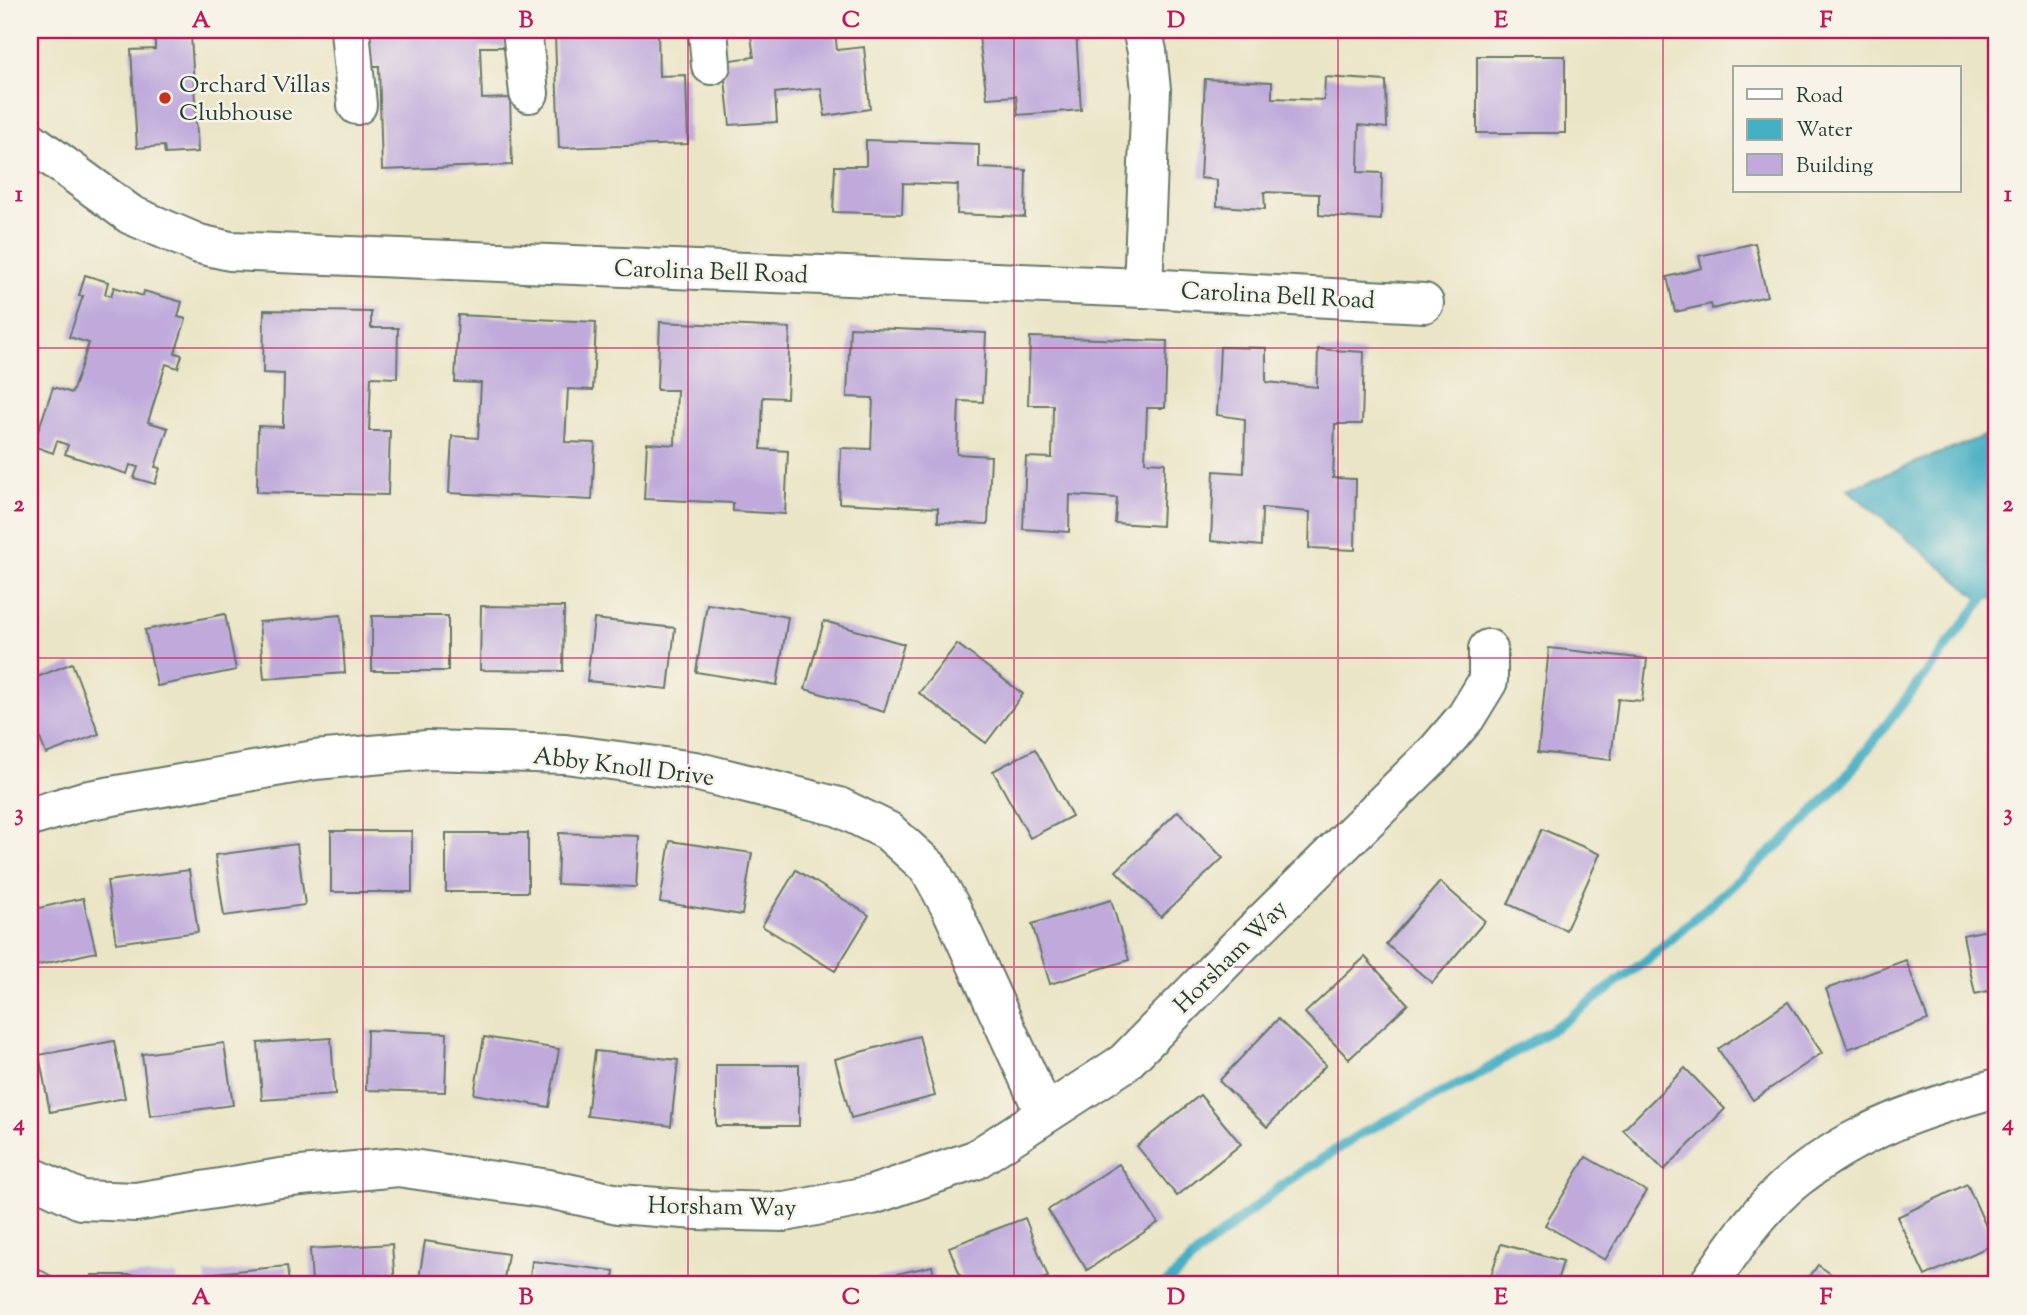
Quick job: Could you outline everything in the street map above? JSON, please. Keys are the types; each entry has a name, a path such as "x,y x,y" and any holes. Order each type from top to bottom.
{"street":[{"path":"350,30 358,105"},
{"path":"522,30 528,93"},
{"path":"1142,30 1147,51 1150,90 1143,288"},
{"name":"Carolina Bell Road","path":"30,141 131,215 178,236 230,251 1143,288 1424,303"},
{"name":"Horsham Way","path":"30,1176 80,1200 136,1202 279,1178 398,1167 549,1189 618,1204 697,1210 785,1212 872,1195 975,1160 1124,1063 1241,943 1437,751 1466,717 1488,681 1488,649"},
{"name":"Abby Knoll Drive","path":"30,817 84,801 315,760 428,750 565,754 682,770 839,807 888,831 929,868 952,910 1045,1114"},
{"path":"1708,1285 1765,1210 1796,1179 1816,1165 1866,1133 1929,1107 1997,1088"}],"water":[{"path":"1997,431 1997,599 1978,598 1847,489"}],"building":[{"path":"367,30 505,30 505,47 480,47 482,99 510,98 512,165 382,170 379,66 368,66"},
{"path":"544,30 658,30 659,76 686,75 688,144 559,148 555,36 544,37"},
{"path":"750,30 835,30 837,50 864,47 870,109 825,116 821,88 775,93 777,122 730,125 723,61 754,57"},
{"path":"978,30 1076,30 1081,110 1018,115 1016,96 987,98"},
{"path":"1393,30 1393,34 1348,32"},
{"name":"Orchard Villas Clubhouse","path":"191,35 198,152 165,154 164,146 137,148 131,50 155,49 155,37"},
{"path":"1477,56 1565,56 1565,133 1477,133"},
{"path":"1325,77 1386,81 1387,128 1359,125 1358,172 1382,173 1381,220 1319,215 1319,194 1264,192 1265,209 1217,206 1217,180 1200,178 1205,79 1272,82 1272,98 1324,100"},
{"path":"866,140 979,144 979,168 1026,170 1025,217 957,214 958,185 903,183 902,214 833,212 835,166 866,166"},
{"path":"1755,243 1767,296 1712,309 1711,304 1675,312 1667,277 1702,268 1699,256"},
{"path":"85,275 108,282 105,294 111,296 114,287 143,296 144,291 182,302 178,317 186,319 175,353 182,355 178,368 166,364 148,422 168,428 155,467 160,468 155,484 134,478 138,467 130,465 127,474 65,454 68,445 57,441 53,453 33,446 53,387 72,393 89,343 69,337 83,296 79,296"},
{"path":"264,310 371,312 371,328 398,328 397,378 371,377 369,431 390,431 388,495 257,492 258,426 283,427 284,374 263,373"},
{"path":"458,315 596,322 593,390 568,389 565,442 595,443 592,500 449,493 452,436 478,438 481,383 455,382"},
{"path":"660,322 790,328 787,398 763,397 761,449 788,451 785,514 733,511 733,503 644,499 647,443 675,445 677,390 657,390"},
{"path":"850,327 986,333 983,402 959,401 957,454 991,456 988,524 938,522 938,508 839,503 841,448 871,449 873,398 847,397"},
{"path":"1030,337 1167,341 1165,408 1147,408 1145,462 1165,463 1162,526 1115,523 1117,498 1070,495 1069,532 1023,529 1026,457 1052,458 1053,405 1028,405"},
{"path":"1220,347 1266,348 1266,382 1317,387 1318,349 1364,352 1362,424 1335,424 1333,478 1356,479 1355,550 1309,548 1310,512 1262,508 1261,546 1211,541 1214,471 1244,473 1245,419 1217,415"},
{"path":"707,604 788,617 777,685 696,672"},
{"path":"481,606 564,607 563,671 480,670"},
{"path":"225,614 236,670 157,686 145,630"},
{"path":"341,615 345,673 264,679 259,622"},
{"path":"372,616 448,616 448,671 372,671"},
{"path":"594,619 675,628 668,689 587,681"},
{"path":"824,621 904,644 884,712 805,689"},
{"path":"957,644 1023,694 986,743 919,693"},
{"path":"1549,648 1647,659 1642,701 1618,699 1611,760 1538,752"},
{"path":"72,663 99,734 46,754 30,712 30,680"},
{"path":"1035,749 1072,816 1030,838 993,771"},
{"path":"1178,811 1223,858 1161,917 1116,871"},
{"path":"1542,829 1600,854 1566,930 1508,904"},
{"path":"331,831 412,831 412,892 331,892"},
{"path":"446,833 528,833 528,892 446,892"},
{"path":"559,833 639,836 636,887 557,884"},
{"path":"670,841 752,853 742,915 660,902"},
{"path":"297,844 305,905 224,916 215,855"},
{"path":"189,870 198,932 116,943 107,881"},
{"path":"796,870 869,915 835,971 762,926"},
{"path":"1440,882 1485,921 1432,983 1386,944"},
{"path":"83,898 96,952 30,967 30,910"},
{"path":"1111,900 1129,960 1050,984 1032,924"},
{"path":"1997,928 1997,989 1975,994 1963,935"},
{"path":"1365,957 1408,1004 1349,1059 1305,1013"},
{"path":"1906,960 1928,1020 1848,1049 1826,989"},
{"path":"1788,1002 1822,1053 1753,1100 1718,1049"},
{"path":"1278,1019 1326,1065 1267,1127 1219,1081"},
{"path":"367,1030 447,1033 445,1092 366,1090"},
{"path":"919,1036 935,1096 851,1118 835,1059"},
{"path":"484,1037 559,1049 549,1107 474,1094"},
{"path":"331,1038 335,1095 262,1100 258,1043"},
{"path":"114,1041 125,1098 50,1112 39,1055"},
{"path":"224,1043 233,1105 150,1116 142,1054"},
{"path":"595,1051 678,1060 671,1126 587,1116"},
{"path":"716,1065 799,1065 799,1126 716,1126"},
{"path":"1685,1068 1725,1109 1664,1170 1623,1130"},
{"path":"1200,1095 1241,1144 1177,1196 1137,1146"},
{"path":"1586,1157 1646,1191 1605,1260 1545,1225"},
{"path":"1119,1164 1158,1223 1087,1270 1048,1210"},
{"path":"1967,1184 1994,1244 1925,1276 1897,1217"},
{"path":"1025,1218 1048,1277 1028,1285 964,1285 949,1247"},
{"path":"425,1241 508,1254 503,1285 418,1285"},
{"path":"392,1244 395,1285 312,1285 310,1249"},
{"path":"1501,1244 1563,1261 1556,1285 1488,1285"},
{"path":"532,1261 614,1271 613,1285 529,1285"},
{"path":"30,1264 67,1285 30,1285"},
{"path":"1818,1265 1847,1285 1804,1285"},
{"path":"287,1266 289,1285 206,1285 205,1274"},
{"path":"932,1266 936,1285 852,1285 852,1284"},
{"path":"92,1275 177,1275 177,1285 92,1285"},
{"path":"827,1282 827,1285 797,1285 797,1283"}],"waterway":[{"path":"1165,1285 1202,1250 1288,1181 1362,1133 1476,1076 1565,1021 1648,959 1796,830 1842,782 1997,581"}],"place":[{"name":"Orchard Villas Clubhouse","path":"165,98"}]}
